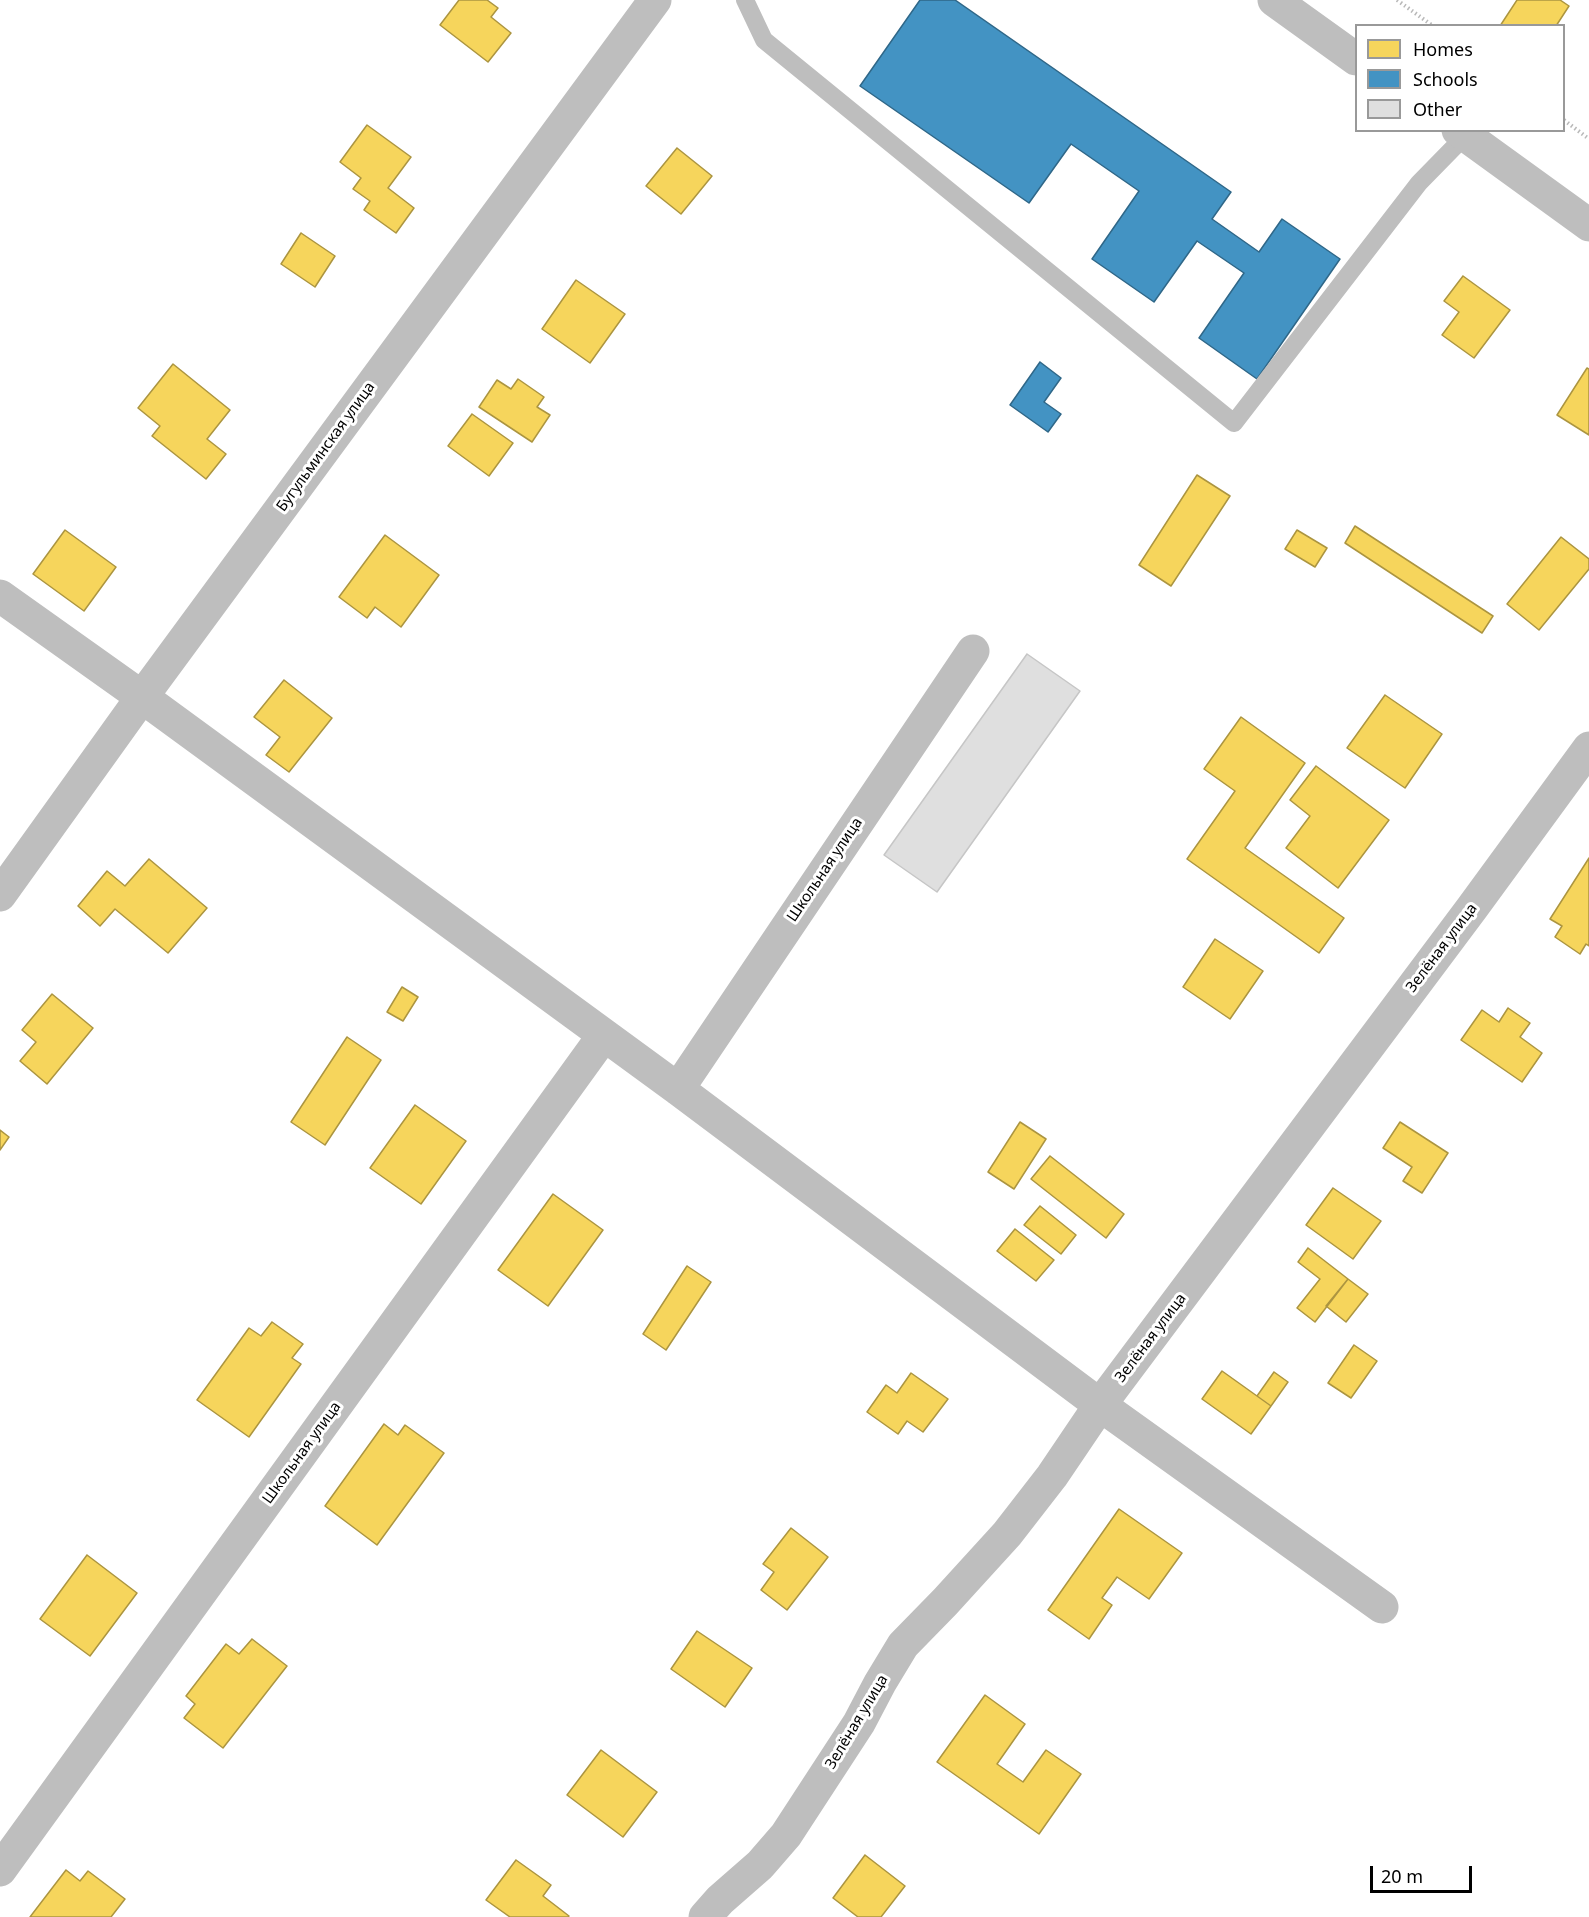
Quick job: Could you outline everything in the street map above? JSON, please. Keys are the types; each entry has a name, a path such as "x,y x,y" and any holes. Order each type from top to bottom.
{"street":[{"name":"Бугульминская улица","path":"0,895 142,697 655,0"},
{"path":"1274,0 1355,57"},
{"path":"1461,133 1589,225"},
{"path":"0,596 142,697 678,1089 1100,1405 1382,1607"},
{"name":"Школьная улица","path":"678,1089 973,651"},
{"name":"Зелёная улица","path":"705,1917 720,1900 760,1865 786,1835 859,1723 903,1645 1006,1534 1052,1476 1100,1405 1589,748"},
{"name":"Школьная улица","path":"0,1870 604,1035"}],"lane":[{"path":"745,0 764,39 1234,423 1419,183 1461,133"}],"path":[{"path":"1397,0 1430,24"},
{"path":"1565,121 1589,139"}],"building: Homes":[{"path":"459,0 487,0 498,8 491,17 511,33 488,62 440,25"},
{"path":"1517,0 1560,0 1569,6 1557,24 1501,24"},
{"path":"367,125 411,157 388,188 414,208 396,233 364,210 370,201 353,189 361,178 340,162"},
{"path":"677,148 712,176 681,214 646,186"},
{"path":"301,233 335,256 315,287 281,264"},
{"path":"1463,276 1510,310 1474,358 1442,335 1459,312 1444,301"},
{"path":"576,280 625,314 590,363 542,329"},
{"path":"173,364 230,410 207,439 226,454 206,479 152,436 160,426 138,408"},
{"path":"1587,368 1589,369 1589,435 1557,415"},
{"path":"518,379 544,397 537,407 550,415 532,442 479,407 497,380 511,389"},
{"path":"472,414 513,443 489,476 448,446"},
{"path":"1197,475 1230,496 1171,586 1139,565"},
{"path":"1355,526 1493,616 1482,633 1345,543"},
{"path":"65,530 116,567 84,611 33,574"},
{"path":"1297,530 1327,548 1315,567 1285,549"},
{"path":"385,535 439,575 401,627 375,607 367,618 339,597"},
{"path":"1561,537 1589,559 1589,569 1539,630 1507,604"},
{"path":"284,680 332,718 289,772 266,755 280,737 254,717"},
{"path":"1385,695 1442,734 1405,788 1347,748"},
{"path":"1241,717 1305,763 1245,848 1344,918 1319,953 1187,859 1235,791 1204,769"},
{"path":"1316,766 1389,820 1338,888 1286,848 1310,816 1290,800"},
{"path":"1589,858 1589,946 1586,944 1580,954 1555,937 1562,926 1550,919"},
{"path":"149,859 207,908 168,953 115,909 100,926 78,906 107,871 125,886"},
{"path":"1215,939 1263,971 1230,1019 1183,987"},
{"path":"402,987 418,997 403,1021 387,1012"},
{"path":"52,994 93,1028 47,1084 20,1061 36,1042 22,1030"},
{"path":"1508,1008 1530,1023 1520,1037 1542,1053 1522,1082 1461,1040 1482,1010 1499,1022"},
{"path":"347,1037 381,1060 325,1145 291,1122"},
{"path":"415,1105 466,1141 421,1204 370,1168"},
{"path":"1020,1122 1046,1139 1014,1189 988,1172"},
{"path":"1400,1122 1448,1153 1422,1193 1403,1181 1412,1167 1383,1148"},
{"path":"0,1130 9,1137 0,1150"},
{"path":"1050,1156 1124,1214 1106,1238 1031,1179"},
{"path":"1333,1188 1381,1221 1353,1259 1306,1225"},
{"path":"553,1194 603,1230 548,1306 498,1270"},
{"path":"1040,1206 1076,1235 1061,1254 1024,1225"},
{"path":"1015,1229 1054,1260 1036,1281 997,1251"},
{"path":"1308,1248 1348,1279 1315,1322 1297,1308 1320,1279 1298,1262"},
{"path":"687,1266 711,1282 666,1350 643,1334"},
{"path":"1348,1279 1368,1294 1346,1322 1326,1306"},
{"path":"272,1322 303,1344 292,1358 301,1364 249,1437 197,1400 249,1328 261,1336"},
{"path":"1354,1345 1377,1361 1351,1398 1328,1383"},
{"path":"1222,1371 1271,1406 1251,1434 1202,1399"},
{"path":"1274,1372 1288,1382 1271,1406 1257,1396"},
{"path":"911,1373 948,1399 923,1432 907,1421 898,1434 867,1412 886,1385 897,1393"},
{"path":"384,1424 398,1435 405,1425 444,1453 377,1545 325,1506"},
{"path":"1119,1509 1182,1553 1149,1599 1117,1577 1102,1598 1112,1605 1089,1639 1048,1610"},
{"path":"791,1528 828,1557 787,1610 761,1590 774,1572 763,1564"},
{"path":"87,1555 137,1593 90,1656 40,1619"},
{"path":"697,1631 752,1668 725,1707 671,1669"},
{"path":"252,1639 287,1666 223,1748 184,1718 195,1704 186,1696 226,1644 239,1654"},
{"path":"985,1695 1025,1724 997,1764 1023,1782 1046,1750 1081,1774 1039,1834 937,1762"},
{"path":"601,1750 657,1792 623,1837 567,1795"},
{"path":"865,1855 905,1886 881,1917 858,1917 833,1898"},
{"path":"516,1860 551,1885 543,1896 568,1917 510,1917 486,1900"},
{"path":"66,1870 80,1881 88,1871 125,1899 111,1917 30,1917"}],"building: Schools":[{"path":"920,0 955,0 1231,192 1212,219 1259,252 1282,219 1340,259 1257,379 1199,338 1244,273 1197,241 1154,302 1092,259 1139,191 1071,144 1029,203 860,86"},
{"path":"1040,362 1061,378 1044,402 1061,414 1048,432 1010,405"}],"building: Other":[{"path":"1027,654 1080,691 937,892 884,855"}]}
